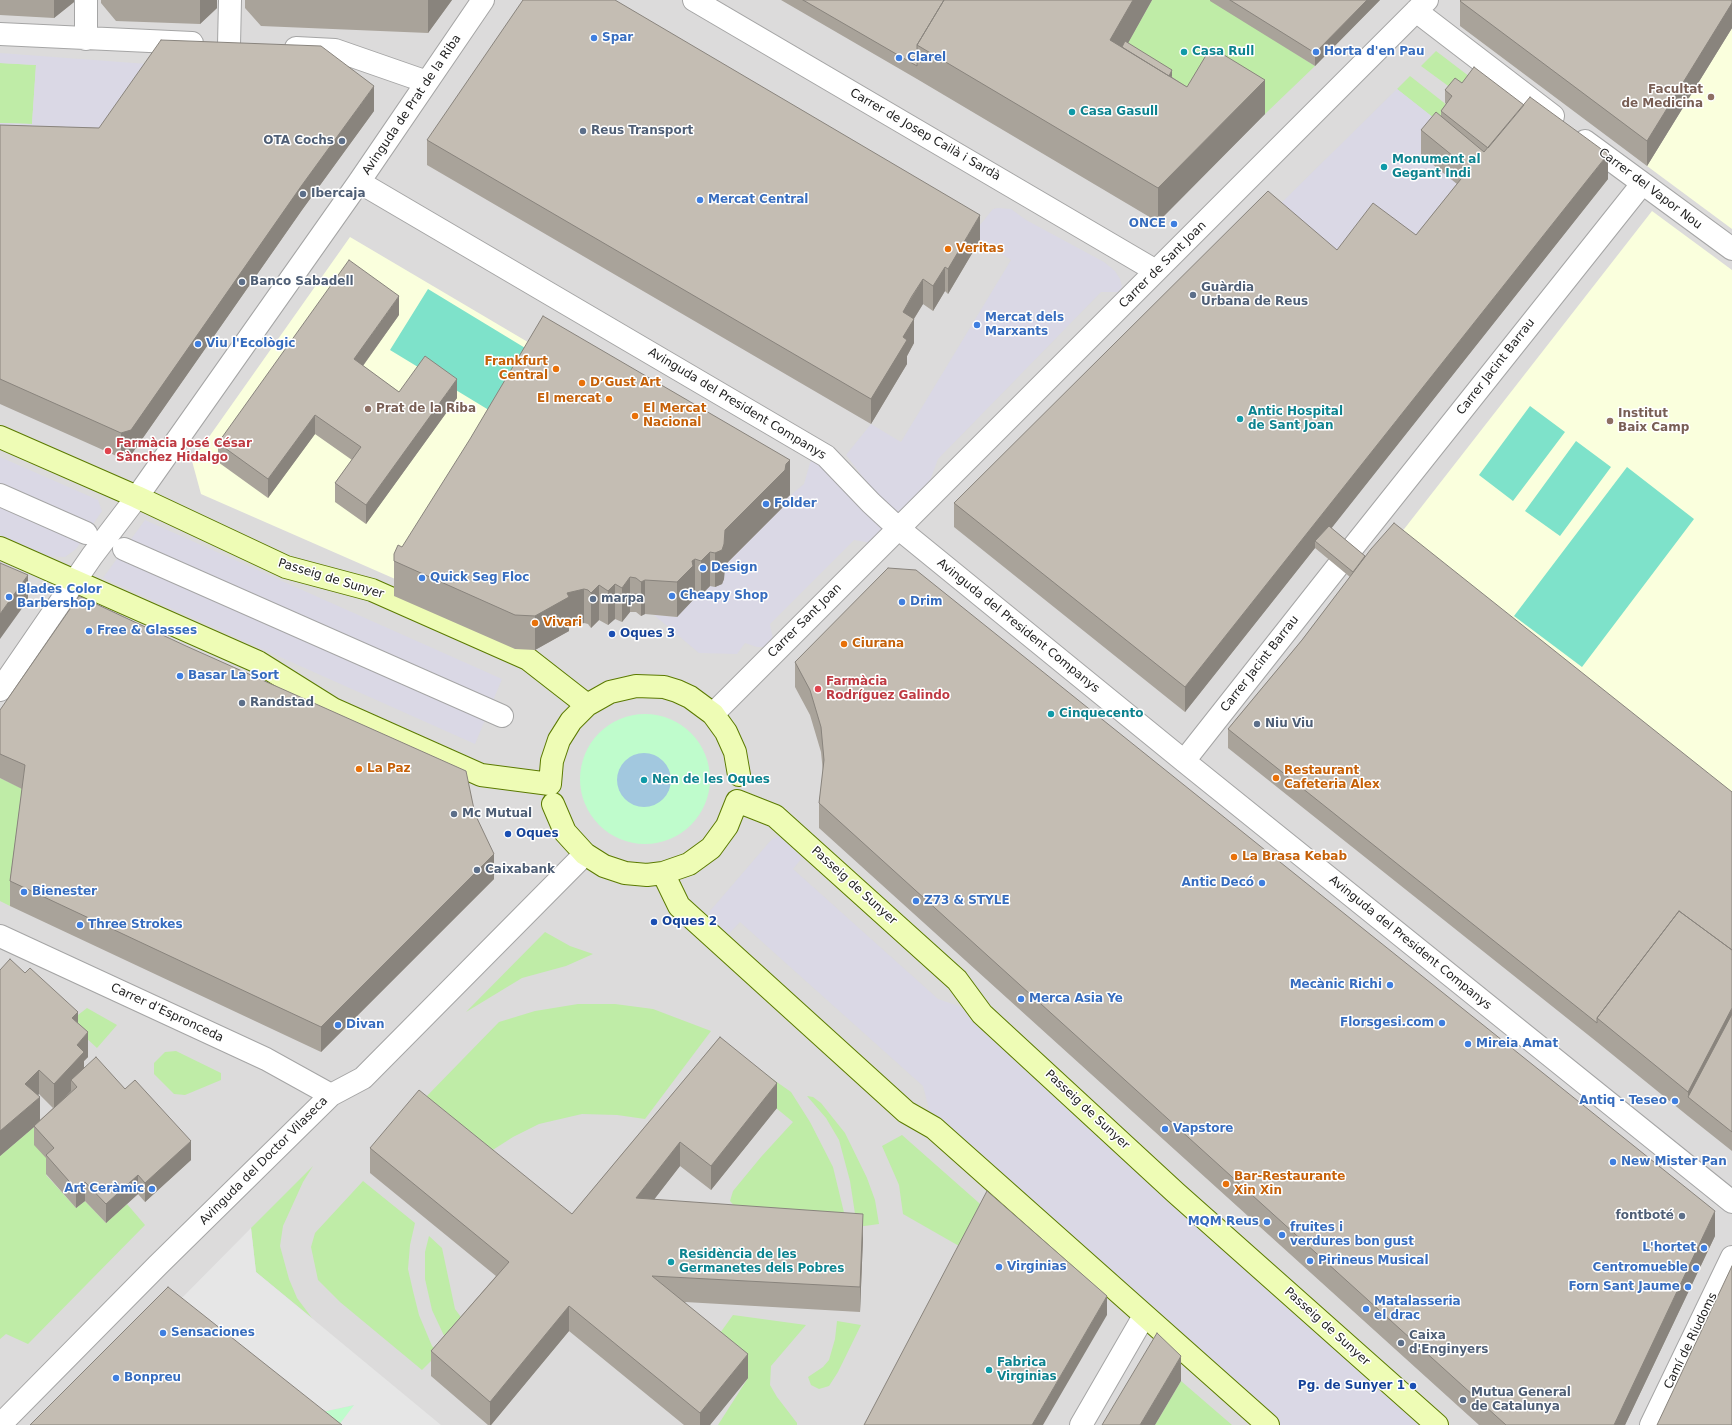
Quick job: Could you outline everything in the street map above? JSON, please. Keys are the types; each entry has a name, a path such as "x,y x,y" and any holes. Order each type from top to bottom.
{"street":[{"path":"86,0 86,39"},
{"path":"229,45 230,0"},
{"name":"Avinguda de Prat de la Riba","path":"0,690 92,556 136,497 360,182 483,0"},
{"name":"Carrer de Josep Cailà i Sardà","path":"694,0 1156,271"},
{"name":"Carrer de Sant Joan","path":"898,528 1421,6"},
{"name":"Carrer del Vapor Nou","path":"1421,6 1642,184 1732,250"},
{"path":"0,34 252,46"},
{"path":"274,47 335,50 427,82"},
{"name":"Avinguda del President Companys","path":"360,182 826,456 871,503 898,528 1184,761 1732,1202"},
{"name":"Carrer Jacint Barrau","path":"1184,761 1642,184"},
{"name":"Passeig de Sunyer","path":"0,437 136,497 286,567 372,590 528,659 587,705"},
{"path":"0,495 86,533"},
{"name":"Carrer Sant Joan","path":"713,714 898,528"},
{"path":"0,548 258,662 333,709 481,775 551,794"},
{"path":"124,549 502,716"},
{"path":"636,686 664,687 684,694 702,704 713,714 726,732 735,752 739,775 737,801 727,826 711,848 689,864 663,873 647,875 625,873 604,866 585,854 565,832 551,794 552,761 559,740 571,721 587,705 610,692 636,686"},
{"name":"Passeig de Sunyer","path":"737,801 775,816 815,851 957,980 987,1019 1176,1193 1437,1425"},
{"name":"Avinguda del Doctor Vilaseca","path":"0,1425 158,1265 331,1096 363,1078 585,854"},
{"path":"663,873 679,906 906,1112 934,1128 1268,1425"},
{"name":"Carrer d’Espronceda","path":"0,936 266,1059 331,1096"},
{"name":"Camí de Riudoms","path":"1651,1425 1732,1257"},
{"path":"1081,1425 1144,1316"}],"shaded area":[{"path":"0,0 1732,0 1732,1425 0,1425"},
{"name":"Facultat de Medicina","path":"1732,28 1732,229 1647,166"},
{"path":"0,53 161,65 99,153 0,149 0,123 32,124 36,65 0,63"},
{"path":"1397,89 1494,165 1416,260 1339,272 1268,216"},
{"path":"993,209 1011,209 1026,220 1104,262 1115,271 1120,279 1122,287 1118,292 1101,292 938,459 928,486 907,509 892,515 846,455 871,424 901,442 1011,260 972,235"},
{"name":"Institut Baix Camp","path":"1652,211 1732,270 1732,811 1394,542"},
{"name":"Prat de la Riba","path":"350,237 543,351 402,582 201,494 192,461"},
{"path":"0,457 98,500 102,511 76,549 65,557 47,556 0,535"},
{"path":"812,460 817,462 884,527 872,543 854,540 770,624 773,640 767,647 757,647 745,643 737,654 699,653 654,615 677,617 693,600 692,596 695,593 701,595 710,586 715,587 722,584 725,565 785,505 786,499 804,484"},
{"path":"145,520 502,679 475,744 103,578"},
{"path":"779,836 798,836 811,847 793,869 938,999 982,1014 1437,1425 1268,1425 934,1128 923,1086 740,922 720,943 708,920 710,911 772,839"},
{"path":"251,1228 256,1272 441,1425 339,1425 354,1405 299,1417 168,1312"}],"green space":[{"path":"1152,0 1211,0 1315,66 1265,114 1187,121 1125,48"},
{"path":"1436,51 1474,80 1455,91 1421,66"},
{"path":"0,63 36,65 32,124 0,123"},
{"path":"1410,76 1452,109 1441,124 1397,89"},
{"path":"428,289 535,354 497,415 390,350"},
{"path":"1530,406 1565,432 1513,501 1479,475"},
{"path":"1576,441 1611,467 1560,536 1525,511"},
{"path":"1627,467 1694,519 1582,667 1514,616"},
{"path":"651,714 670,719 691,733 705,754 709,766 709,792 705,804 691,825 670,839 658,843 639,844 620,839 599,825 585,804 581,792 580,773 585,754 599,733 620,719 632,715"},
{"path":"0,778 25,790 10,906 0,901"},
{"path":"545,932 570,946 593,954 566,966 522,978 466,1012"},
{"path":"578,1004 615,1004 653,1009 711,1031 645,1119 617,1115 582,1114 539,1124 513,1137 488,1153 424,1099 499,1022 535,1011"},
{"path":"87,1008 117,1025 97,1048 69,1022"},
{"path":"176,1051 221,1073 221,1080 185,1095 174,1094 154,1074 154,1063 165,1052"},
{"path":"747,1061 791,1092 810,1122 833,1167 847,1225 740,1212 730,1201 733,1191 793,1122 735,1074"},
{"path":"807,1096 813,1097 821,1103 845,1133 867,1178 875,1200 879,1224 857,1227 850,1181 839,1140 826,1118"},
{"path":"40,1122 54,1167 46,1175 76,1208 85,1201 106,1223 127,1204 145,1225 28,1344 6,1334 0,1339 0,1156"},
{"path":"902,1135 987,1210 966,1250 903,1214 899,1185 882,1146"},
{"path":"313,1166 303,1182 283,1226 280,1246 289,1279 297,1298 312,1318 256,1272 251,1228"},
{"path":"363,1181 415,1223 410,1245 408,1269 419,1315 432,1346 439,1353 422,1370 340,1302 318,1280 311,1247 315,1233"},
{"path":"429,1236 442,1248 455,1309 466,1324 447,1342 432,1310 425,1279 425,1252"},
{"path":"733,1315 806,1325 771,1366 770,1385 797,1425 718,1425 748,1378 710,1347"},
{"path":"837,1321 861,1325 838,1372 829,1386 819,1389 811,1385 808,1377 823,1367 829,1360 835,1339"},
{"path":"1181,1381 1232,1425 1155,1425"},
{"path":"355,1405 339,1425 299,1417"}],"water":[{"path":"639,753 649,753 659,757 667,765 671,775 671,785 667,795 659,803 649,807 639,807 629,803 621,795 617,785 617,775 621,765 629,757"}],"building":[{"name":"Mercat Central","path":"523,0 615,0 980,215 948,269 945,267 933,286 923,279 912,296 903,312 914,319 903,337 907,340 871,399 427,140"},
{"path":"803,0 944,0 917,45 917,66"},
{"name":"Casa Gasull","path":"944,0 1133,0 1110,40 1187,87 1211,47 1265,80 1158,188 917,45"},
{"path":"1230,0 1367,0 1315,53"},
{"path":"1732,0 1732,3 1647,141 1460,1"},
{"path":"161,40 321,46 374,86 302,185 131,430 121,433 0,379 0,125 99,128"},
{"path":"1125,41 1172,70 1169,76 1122,47"},
{"path":"1474,67 1524,105 1488,148 1441,111 1452,96 1445,90 1455,78 1462,83"},
{"name":"Antic Hospital de Sant Joan","path":"1530,97 1608,154 1185,687 954,503 1268,191 1337,250 1373,203 1416,235 1469,169 1421,130 1436,112 1484,152"},
{"path":"349,260 399,296 354,359 399,392 425,356 457,379 366,505 335,483 361,447 315,415 268,479 218,443"},
{"path":"543,316 790,460 786,464 785,470 725,530 722,550 715,553 710,552 701,561 695,559 692,561 693,566 677,582 645,580 641,582 636,578 630,577 622,588 615,584 608,591 599,585 591,593 584,589 567,593 569,597 535,616 515,615 394,561 394,554 398,545 402,547 470,439"},
{"path":"1394,523 1732,792 1732,950 1679,911 1597,1018 1597,1023 1228,729 1302,640 1371,549"},
{"path":"1329,526 1365,556 1353,572 1315,541"},
{"path":"0,563 28,575 0,614"},
{"path":"888,568 916,570 1715,1211 1614,1425 1506,1425 819,803 824,760 821,727 810,690 795,662"},
{"path":"79,596 186,646 466,771 475,814 494,854 321,1027 10,881 25,765 0,754 0,710"},
{"path":"1679,911 1732,950 1732,1008 1688,1092 1597,1018"},
{"path":"10,959 25,973 30,968 78,1012 72,1018 88,1032 77,1045 84,1052 54,1084 39,1070 25,1084 40,1097 0,1131 0,970"},
{"path":"1732,1014 1732,1132 1688,1097"},
{"name":"Residència de les Germanetes dels Pobres","path":"720,1037 777,1083 711,1166 680,1142 636,1198 863,1214 860,1287 652,1276 748,1354 700,1413 569,1306 490,1402 431,1351 509,1262 370,1148 419,1090 572,1214"},
{"path":"96,1057 125,1089 135,1080 191,1141 145,1183 138,1175 106,1204 85,1182 76,1189 46,1155 54,1148 34,1126 77,1087 71,1080"},
{"name":"Fabrica Virginias","path":"987,1191 1107,1296 1032,1425 864,1425"},
{"path":"1732,1266 1732,1425 1657,1425"},
{"path":"168,1287 342,1425 30,1425"},
{"path":"1157,1333 1181,1356 1140,1425 1102,1425"}],"place":[{"name":"Spar","path":"594,38"},
{"name":"Casa Rull","path":"1184,52"},
{"name":"Horta d'en Pau","path":"1316,52"},
{"name":"Clarel","path":"899,58"},
{"name":"Facultat de Medicina","path":"1711,97"},
{"name":"Casa Gasull","path":"1072,112"},
{"name":"Reus Transport","path":"583,131"},
{"name":"OTA Cochs","path":"342,141"},
{"name":"Monument al Gegant Indi","path":"1384,167"},
{"name":"Ibercaja","path":"303,194"},
{"name":"Mercat Central","path":"700,200"},
{"name":"ONCE","path":"1174,224"},
{"name":"Veritas","path":"948,249"},
{"name":"Banco Sabadell","path":"242,282"},
{"name":"Guàrdia Urbana de Reus","path":"1193,295"},
{"name":"Mercat dels Marxants","path":"977,325"},
{"name":"Viu l'Ecològic","path":"198,344"},
{"name":"Frankfurt Central","path":"556,369"},
{"name":"D’Gust Art","path":"582,383"},
{"name":"El mercat","path":"609,399"},
{"name":"Prat de la Riba","path":"368,409"},
{"name":"El Mercat Nacional","path":"635,416"},
{"name":"Antic Hospital de Sant Joan","path":"1240,419"},
{"name":"Institut Baix Camp","path":"1610,421"},
{"name":"Farmàcia José César Sànchez Hidalgo","path":"108,451"},
{"name":"Folder","path":"766,504"},
{"name":"Design","path":"703,568"},
{"name":"Quick Seg Floc","path":"422,578"},
{"name":"Cheapy Shop","path":"672,596"},
{"name":"Blades Color Barbershop","path":"9,597"},
{"name":"marpa","path":"593,599"},
{"name":"Drim","path":"902,602"},
{"name":"Vivari","path":"535,623"},
{"name":"Free & Glasses","path":"89,631"},
{"name":"Oques 3","path":"612,634"},
{"name":"Ciurana","path":"844,644"},
{"name":"Basar La Sort","path":"180,676"},
{"name":"Farmàcia Rodríguez Galindo","path":"818,689"},
{"name":"Randstad","path":"242,703"},
{"name":"Cinquecento","path":"1051,714"},
{"name":"Niu Viu","path":"1257,724"},
{"name":"La Paz","path":"359,769"},
{"name":"Restaurant Cafeteria Alex","path":"1276,778"},
{"name":"Nen de les Oques","path":"644,780"},
{"name":"Mc Mutual","path":"454,814"},
{"name":"Oques","path":"508,834"},
{"name":"La Brasa Kebab","path":"1234,857"},
{"name":"Caixabank","path":"477,870"},
{"name":"Antic Decó","path":"1262,883"},
{"name":"Bienester","path":"24,892"},
{"name":"Z73 & STYLE","path":"916,901"},
{"name":"Oques 2","path":"654,922"},
{"name":"Three Strokes","path":"80,925"},
{"name":"Mecànic Richi","path":"1390,985"},
{"name":"Merca Asia Ye","path":"1021,999"},
{"name":"Florsgesi.com","path":"1442,1023"},
{"name":"Divan","path":"338,1025"},
{"name":"Mireia Amat","path":"1468,1044"},
{"name":"Antiq - Teseo","path":"1675,1101"},
{"name":"Vapstore","path":"1165,1129"},
{"name":"New Mister Pan","path":"1613,1162"},
{"name":"Bar-Restaurante Xin Xin","path":"1226,1184"},
{"name":"Art Ceràmic","path":"152,1189"},
{"name":"fontboté","path":"1682,1216"},
{"name":"MQM Reus","path":"1267,1222"},
{"name":"fruites i verdures bon gust","path":"1282,1235"},
{"name":"L'hortet","path":"1704,1248"},
{"name":"Pirineus Musical","path":"1310,1261"},
{"name":"Residència de les Germanetes dels Pobres","path":"671,1262"},
{"name":"Virginias","path":"999,1267"},
{"name":"Centromueble","path":"1696,1268"},
{"name":"Forn Sant Jaume","path":"1688,1287"},
{"name":"Matalasseria el drac","path":"1366,1309"},
{"name":"Sensaciones","path":"163,1333"},
{"name":"Caixa d'Enginyers","path":"1401,1343"},
{"name":"Fabrica Virginias","path":"989,1370"},
{"name":"Bonpreu","path":"116,1378"},
{"name":"Pg. de Sunyer 1","path":"1413,1386"},
{"name":"Mutua General de Catalunya","path":"1463,1400"}]}
